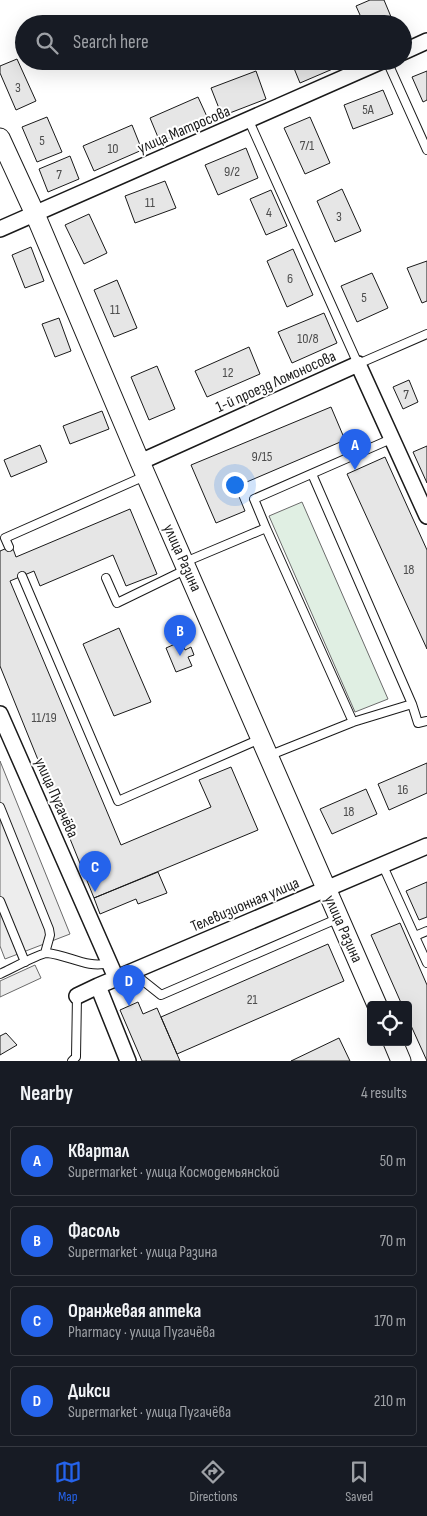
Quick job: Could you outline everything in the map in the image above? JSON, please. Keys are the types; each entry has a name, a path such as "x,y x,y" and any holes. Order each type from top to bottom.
{"street":[{"path":"412,48 427,41"},
{"name":"улица Матросова","path":"0,229 362,70"},
{"name":"улица Разина","path":"0,138 35,214 185,566 375,1001"},
{"path":"358,364 427,516"},
{"name":"1-й проезд Ломоносова","path":"143,468 358,364"},
{"name":"улица Пугачёва","path":"0,714 116,978"},
{"name":"Телевизионная улица","path":"77,996 427,846"},
{"path":"98,986 128,1061"},
{"path":"395,1046 401,1061"}],"lane":[{"path":"390,70 427,150"},
{"path":"248,121 358,364"},
{"name":"1-й проезд Ломоносова","path":"358,364 427,334"},
{"path":"353,722 254,498 391,439"},
{"path":"9,547 2,539 143,468"},
{"path":"312,474 412,704 418,724 427,721"},
{"path":"106,578 117,603 185,566 266,528"},
{"path":"22,576 118,801 260,739"},
{"path":"268,756 353,722 412,704"},
{"path":"0,806 49,929 50,935 46,952"},
{"path":"384,866 427,963"},
{"path":"0,901 25,962"},
{"path":"132,972 161,995 339,918"},
{"path":"415,936 427,931"},
{"path":"0,974 46,952 92,965 109,963"},
{"path":"72,1061 76,1057 77,996"}],"green space":[{"path":"302,502 388,699 355,712 269,516"}],"shaded area":[{"path":"0,761 70,934 5,959 0,946"},
{"path":"35,965 41,978 0,997 0,981"}],"building":[{"path":"370,0 384,0 390,15 360,15 356,6"},
{"path":"15,60 15,70 22,70 36,101 16,110 0,73 0,66"},
{"path":"295,70 330,70 300,83"},
{"path":"256,71 266,99 222,116 211,88"},
{"path":"427,71 427,100 423,102 412,77"},
{"path":"383,90 393,114 353,129 344,105"},
{"path":"198,97 209,121 160,142 150,118"},
{"path":"47,117 62,152 37,162 22,127"},
{"path":"310,117 330,163 305,174 284,128"},
{"path":"132,125 142,150 94,171 83,146"},
{"path":"246,148 258,178 218,195 205,165"},
{"path":"70,156 79,179 48,192 39,169"},
{"path":"165,181 176,208 135,223 125,196"},
{"path":"342,189 361,231 335,242 317,201"},
{"path":"271,190 287,226 266,235 250,199"},
{"path":"89,214 107,253 84,264 65,225"},
{"path":"31,247 44,281 25,288 12,255"},
{"path":"293,249 313,295 287,307 267,261"},
{"path":"427,261 427,301 422,303 407,268"},
{"path":"372,273 388,308 357,322 341,286"},
{"path":"117,280 137,328 114,337 94,290"},
{"path":"324,313 337,343 292,363 278,332"},
{"path":"59,318 71,351 55,357 42,324"},
{"path":"249,347 260,374 207,397 195,371"},
{"path":"157,366 175,409 149,420 131,377"},
{"path":"409,380 418,402 403,409 393,387"},
{"path":"331,407 345,440 235,487 245,511 216,523 191,465"},
{"path":"102,411 109,429 70,444 63,426"},
{"path":"40,445 47,462 11,477 4,460"},
{"path":"427,446 427,483 413,452"},
{"path":"385,457 427,550 427,649 347,474"},
{"path":"130,509 157,574 126,586 113,555 40,586 34,571 10,581 121,845 211,807 199,780 231,767 258,830 94,898 0,666 0,551 12,546 16,557"},
{"path":"119,628 151,702 114,716 83,644"},
{"path":"182,641 185,650 191,647 194,655 188,657 192,666 176,672 166,648"},
{"path":"427,763 427,793 389,810 378,784"},
{"path":"366,789 377,814 332,834 320,809"},
{"path":"158,872 167,893 138,904 136,899 100,914 94,898"},
{"path":"427,882 427,917 419,920 406,891"},
{"path":"400,923 427,985 427,1061 412,1028 412,1001 400,1001 371,935"},
{"path":"328,944 344,981 177,1054 161,1017"},
{"path":"138,1002 143,1014 157,1008 180,1061 142,1061 120,1010"},
{"path":"6,1033 17,1045 0,1055 0,1036"},
{"path":"339,1038 350,1061 291,1061"}],"place":[{"name":"Квартал","path":"355,470"},
{"name":"Фасоль","path":"180,656"},
{"name":"Оранжевая аптека","path":"95,892"},
{"name":"Дикси","path":"129,1006"}]}
